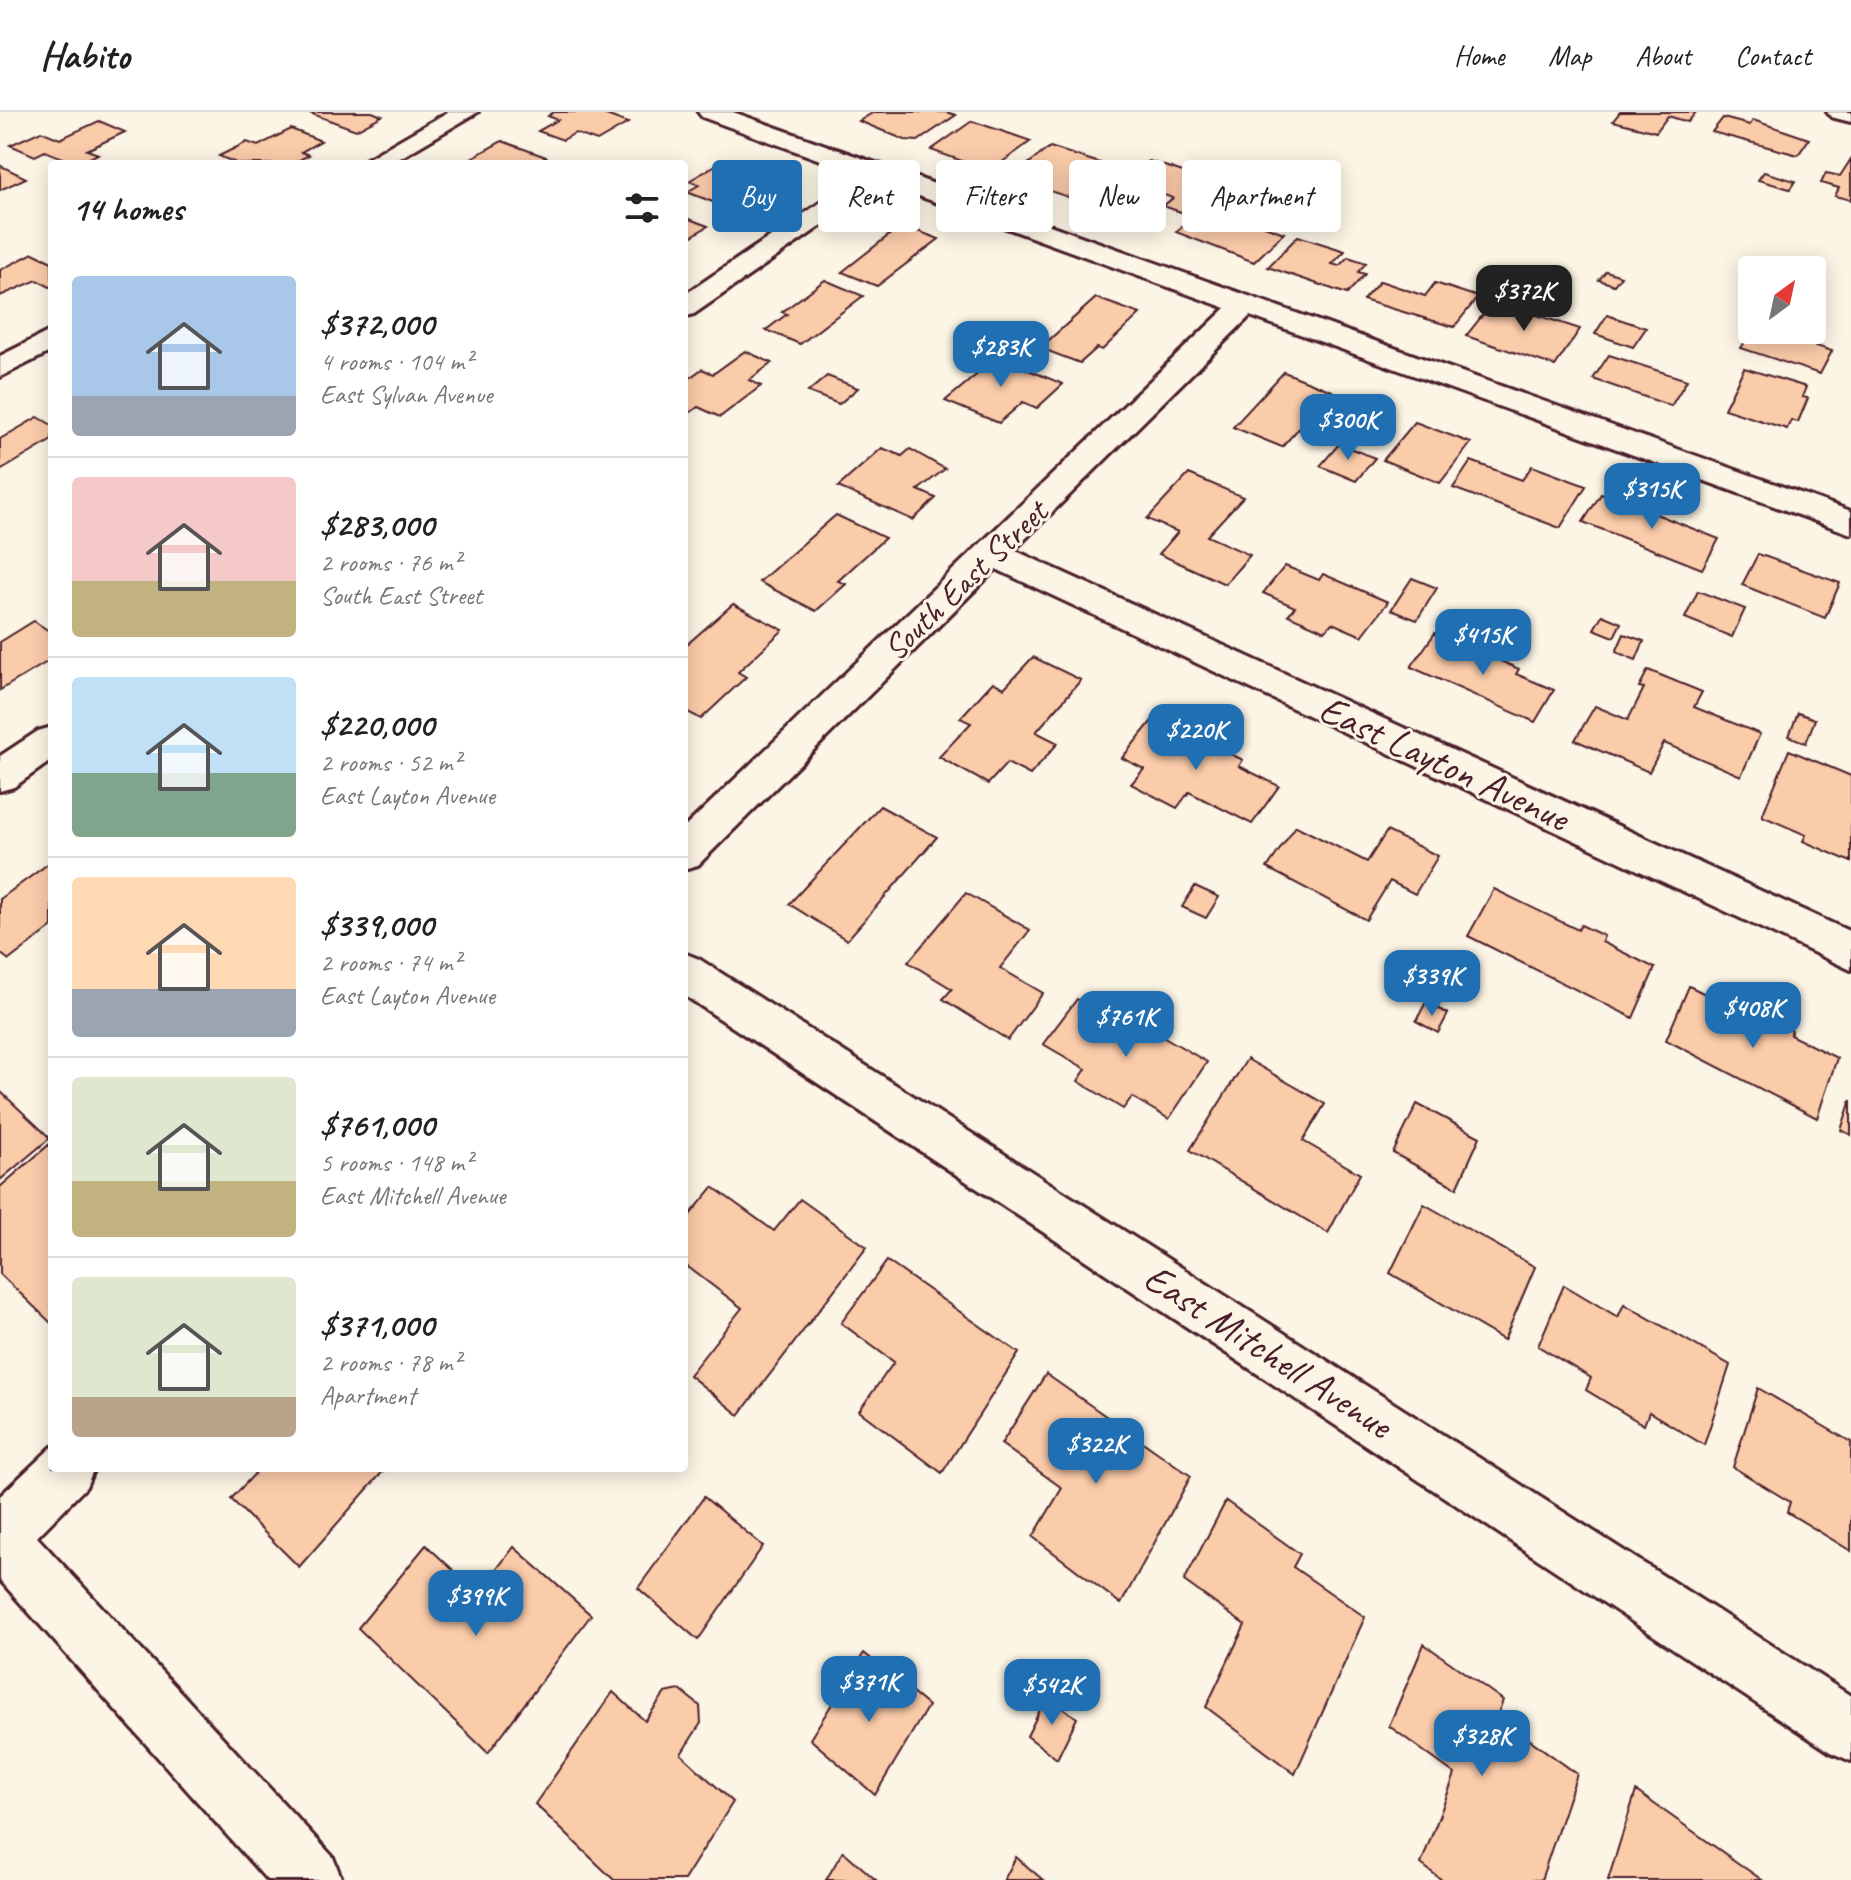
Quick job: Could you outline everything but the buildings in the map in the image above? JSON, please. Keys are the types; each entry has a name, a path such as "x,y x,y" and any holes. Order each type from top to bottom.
{"street":[{"path":"378,160 466,112"},
{"path":"710,112 845,160"},
{"path":"1839,112 1851,115"},
{"path":"920,187 1851,523"},
{"path":"688,305 818,216"},
{"name":"South East Street","path":"688,849 1245,305"},
{"path":"0,368 48,341"},
{"name":"East Layton Avenue","path":"993,554 1851,952"},
{"path":"0,776 48,744"},
{"name":"East Mitchell Avenue","path":"688,975 1851,1731"},
{"path":"63,1472 0,1536 310,1880"}]}
